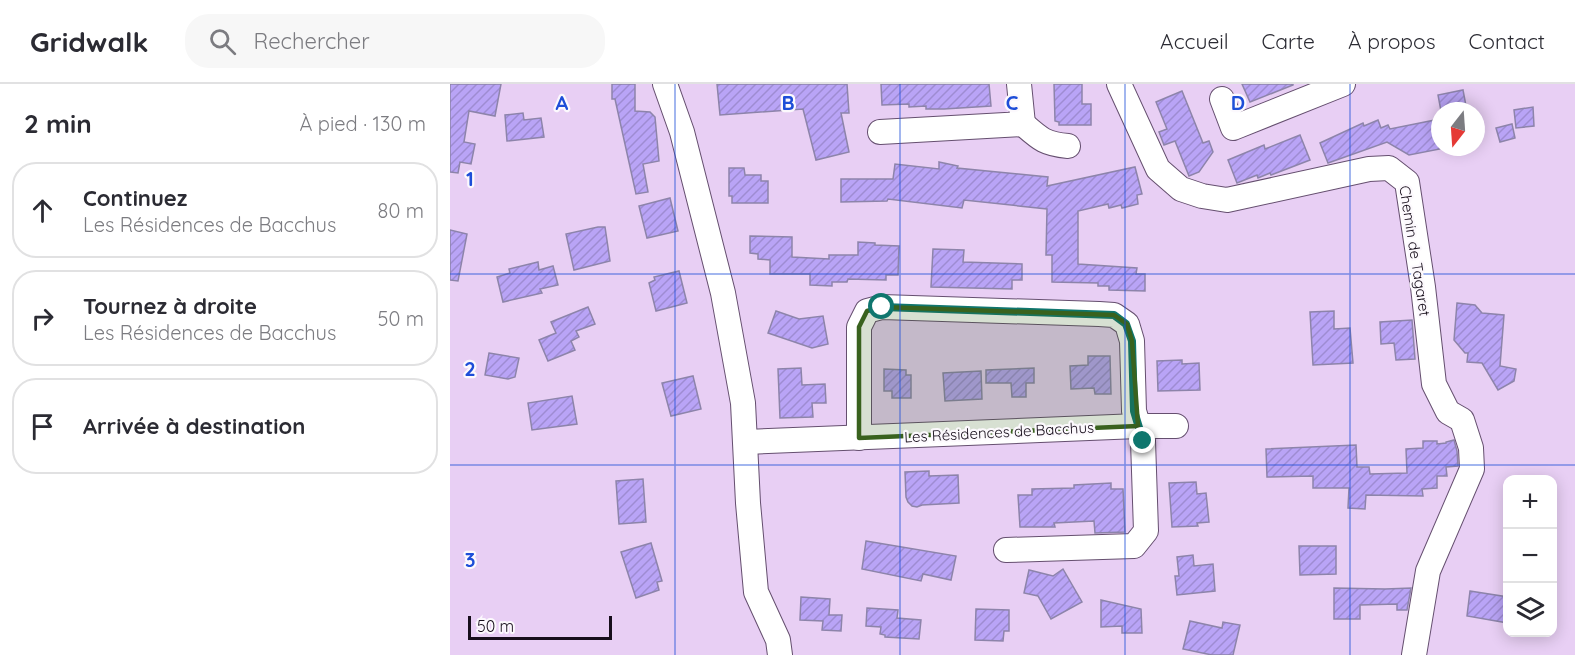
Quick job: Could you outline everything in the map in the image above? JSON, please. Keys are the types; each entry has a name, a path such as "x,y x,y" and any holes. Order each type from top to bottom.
{"street":[{"path":"666,84 682,132 723,292 739,375 756,592 778,640 780,655"},
{"path":"1019,84 1023,124 1042,141 1052,145 1068,146"},
{"name":"Chemin de Tagaret","path":"1119,84 1158,169 1181,189 1202,196 1227,200 1369,169 1389,168 1407,182 1423,287 1434,384 1448,412 1462,420 1471,448 1472,469 1428,571 1414,655"},
{"path":"1222,99 1233,128 1314,89 1343,84"},
{"path":"880,132 1023,124"},
{"path":"859,438 859,327 867,311 882,307 1114,315 1126,324 1132,341 1134,411 1143,441 1146,531 1134,546 1006,550"},
{"name":"Les Résidences de Bacchus","path":"746,442 1176,426"}],"highlighted area":[{"path":"882,307 1114,315 1127,324 1132,341 1138,426 859,438 859,327 867,311"}],"building":[{"path":"450,84 501,84 495,116 469,111 464,142 475,144 471,164 460,162 458,173 450,172"},
{"path":"612,84 635,84 635,111 650,112 655,117 659,161 643,164 648,192 636,194 615,99 612,99"},
{"path":"717,84 847,84 849,113 841,113 849,152 816,160 803,109 720,115"},
{"path":"881,84 989,84 991,106 926,109 926,106 909,107 909,104 882,105"},
{"path":"1054,84 1082,84 1082,104 1091,104 1091,125 1059,125 1059,122 1055,121"},
{"path":"1242,84 1293,84 1293,85 1250,102"},
{"path":"1463,90 1465,102 1439,102 1438,95"},
{"path":"1182,91 1203,143 1209,141 1213,152 1199,172 1189,176 1175,141 1164,145 1159,132 1167,129 1156,102"},
{"path":"1533,107 1534,126 1516,128 1514,110"},
{"path":"523,113 524,120 541,118 544,137 507,141 505,115"},
{"path":"1378,120 1381,128 1388,125 1390,129 1431,121 1431,151 1409,155 1387,142 1328,163 1320,143 1363,123 1364,126"},
{"path":"1512,124 1515,138 1500,142 1496,128"},
{"path":"1300,135 1310,160 1271,175 1270,173 1258,178 1257,175 1237,183 1228,160 1264,145 1265,149"},
{"path":"939,162 958,166 957,168 1048,177 1047,186 1135,167 1142,194 1137,195 1138,204 1109,208 1108,204 1078,211 1078,264 1137,268 1136,274 1145,274 1145,291 1109,290 1109,286 1098,286 1098,283 1052,282 1052,255 1046,255 1047,209 964,200 962,208 888,199 887,201 841,202 841,179 893,179 895,164 939,169"},
{"path":"729,168 744,168 745,175 761,175 761,181 768,181 768,203 732,203 732,196 729,196"},
{"path":"670,198 678,231 647,238 639,206"},
{"path":"605,227 610,261 574,270 566,234"},
{"path":"450,230 467,234 458,281 450,280"},
{"path":"750,236 792,237 792,257 829,259 829,255 858,255 858,242 899,246 898,275 886,275 886,280 848,279 847,282 832,282 832,286 810,285 810,274 770,274 770,260 758,259 758,254 750,253"},
{"path":"933,249 964,250 963,262 1022,264 1022,280 1012,280 1012,289 931,287"},
{"path":"538,262 539,270 553,266 558,285 540,289 542,293 503,302 497,277 510,273 509,269"},
{"path":"679,271 687,303 656,311 649,283 655,280 654,277"},
{"path":"1457,303 1475,305 1482,313 1504,315 1500,366 1516,369 1514,381 1498,390 1482,363 1467,362 1468,353 1465,353 1454,340"},
{"path":"588,307 595,324 576,331 579,337 571,341 575,350 548,361 539,340 556,333 551,322"},
{"path":"776,311 799,319 823,316 828,344 812,348 768,333"},
{"path":"1334,311 1334,329 1350,328 1353,363 1313,365 1310,312"},
{"path":"1412,320 1415,359 1396,360 1394,343 1381,344 1380,322"},
{"path":"489,353 519,358 515,377 508,379 485,375"},
{"path":"1088,356 1110,356 1111,394 1095,394 1094,388 1071,389 1070,366 1088,365"},
{"path":"1182,360 1182,364 1199,363 1200,390 1158,391 1157,361"},
{"path":"801,368 802,385 825,384 826,403 812,403 813,417 780,418 778,369"},
{"path":"1034,368 1034,383 1026,383 1026,397 1012,397 1011,383 986,383 986,370"},
{"path":"884,369 906,370 906,375 911,375 911,398 892,398 892,391 884,391"},
{"path":"981,371 982,399 945,401 943,373"},
{"path":"693,376 701,409 671,416 662,383"},
{"path":"572,396 577,424 532,430 528,403"},
{"path":"1454,440 1458,466 1446,467 1447,476 1437,476 1437,488 1422,489 1423,496 1366,495 1365,509 1348,508 1349,488 1313,488 1313,476 1267,477 1266,449 1356,445 1357,467 1369,467 1370,474 1407,473 1406,449 1423,448 1423,441 1437,441 1437,444"},
{"path":"929,471 929,476 958,475 959,503 917,507 908,502 905,472"},
{"path":"643,479 646,522 619,524 616,481"},
{"path":"1196,482 1197,494 1206,493 1209,522 1197,523 1198,526 1172,527 1169,483"},
{"path":"1111,483 1111,489 1123,489 1125,532 1095,533 1094,521 1054,523 1055,527 1020,527 1018,495 1032,495 1032,489 1074,488 1074,485"},
{"path":"866,541 956,556 951,580 923,574 921,581 862,569"},
{"path":"651,543 662,581 657,582 659,590 636,598 621,552"},
{"path":"1299,546 1336,546 1336,574 1300,575"},
{"path":"1193,555 1194,566 1213,564 1215,591 1177,595 1175,576 1179,576 1177,557"},
{"path":"1063,569 1082,602 1051,619 1038,596 1024,593 1029,570 1053,576"},
{"path":"1334,588 1411,588 1407,610 1397,610 1397,604 1360,605 1360,619 1334,619"},
{"path":"1470,591 1503,596 1503,622 1467,616"},
{"path":"801,597 830,599 829,615 842,615 841,631 822,630 823,621 800,620"},
{"path":"1101,600 1141,609 1142,633 1122,633 1122,626 1101,627"},
{"path":"867,608 898,610 897,618 921,620 919,639 885,637 880,634 881,627 866,626"},
{"path":"976,609 1009,610 1009,631 1004,631 1003,641 975,640"},
{"path":"1190,621 1222,628 1223,622 1240,625 1233,655 1212,655 1183,649"}],"route":[{"path":"882,307 1114,315 1126,324 1132,341 1134,411 1143,441"}]}
